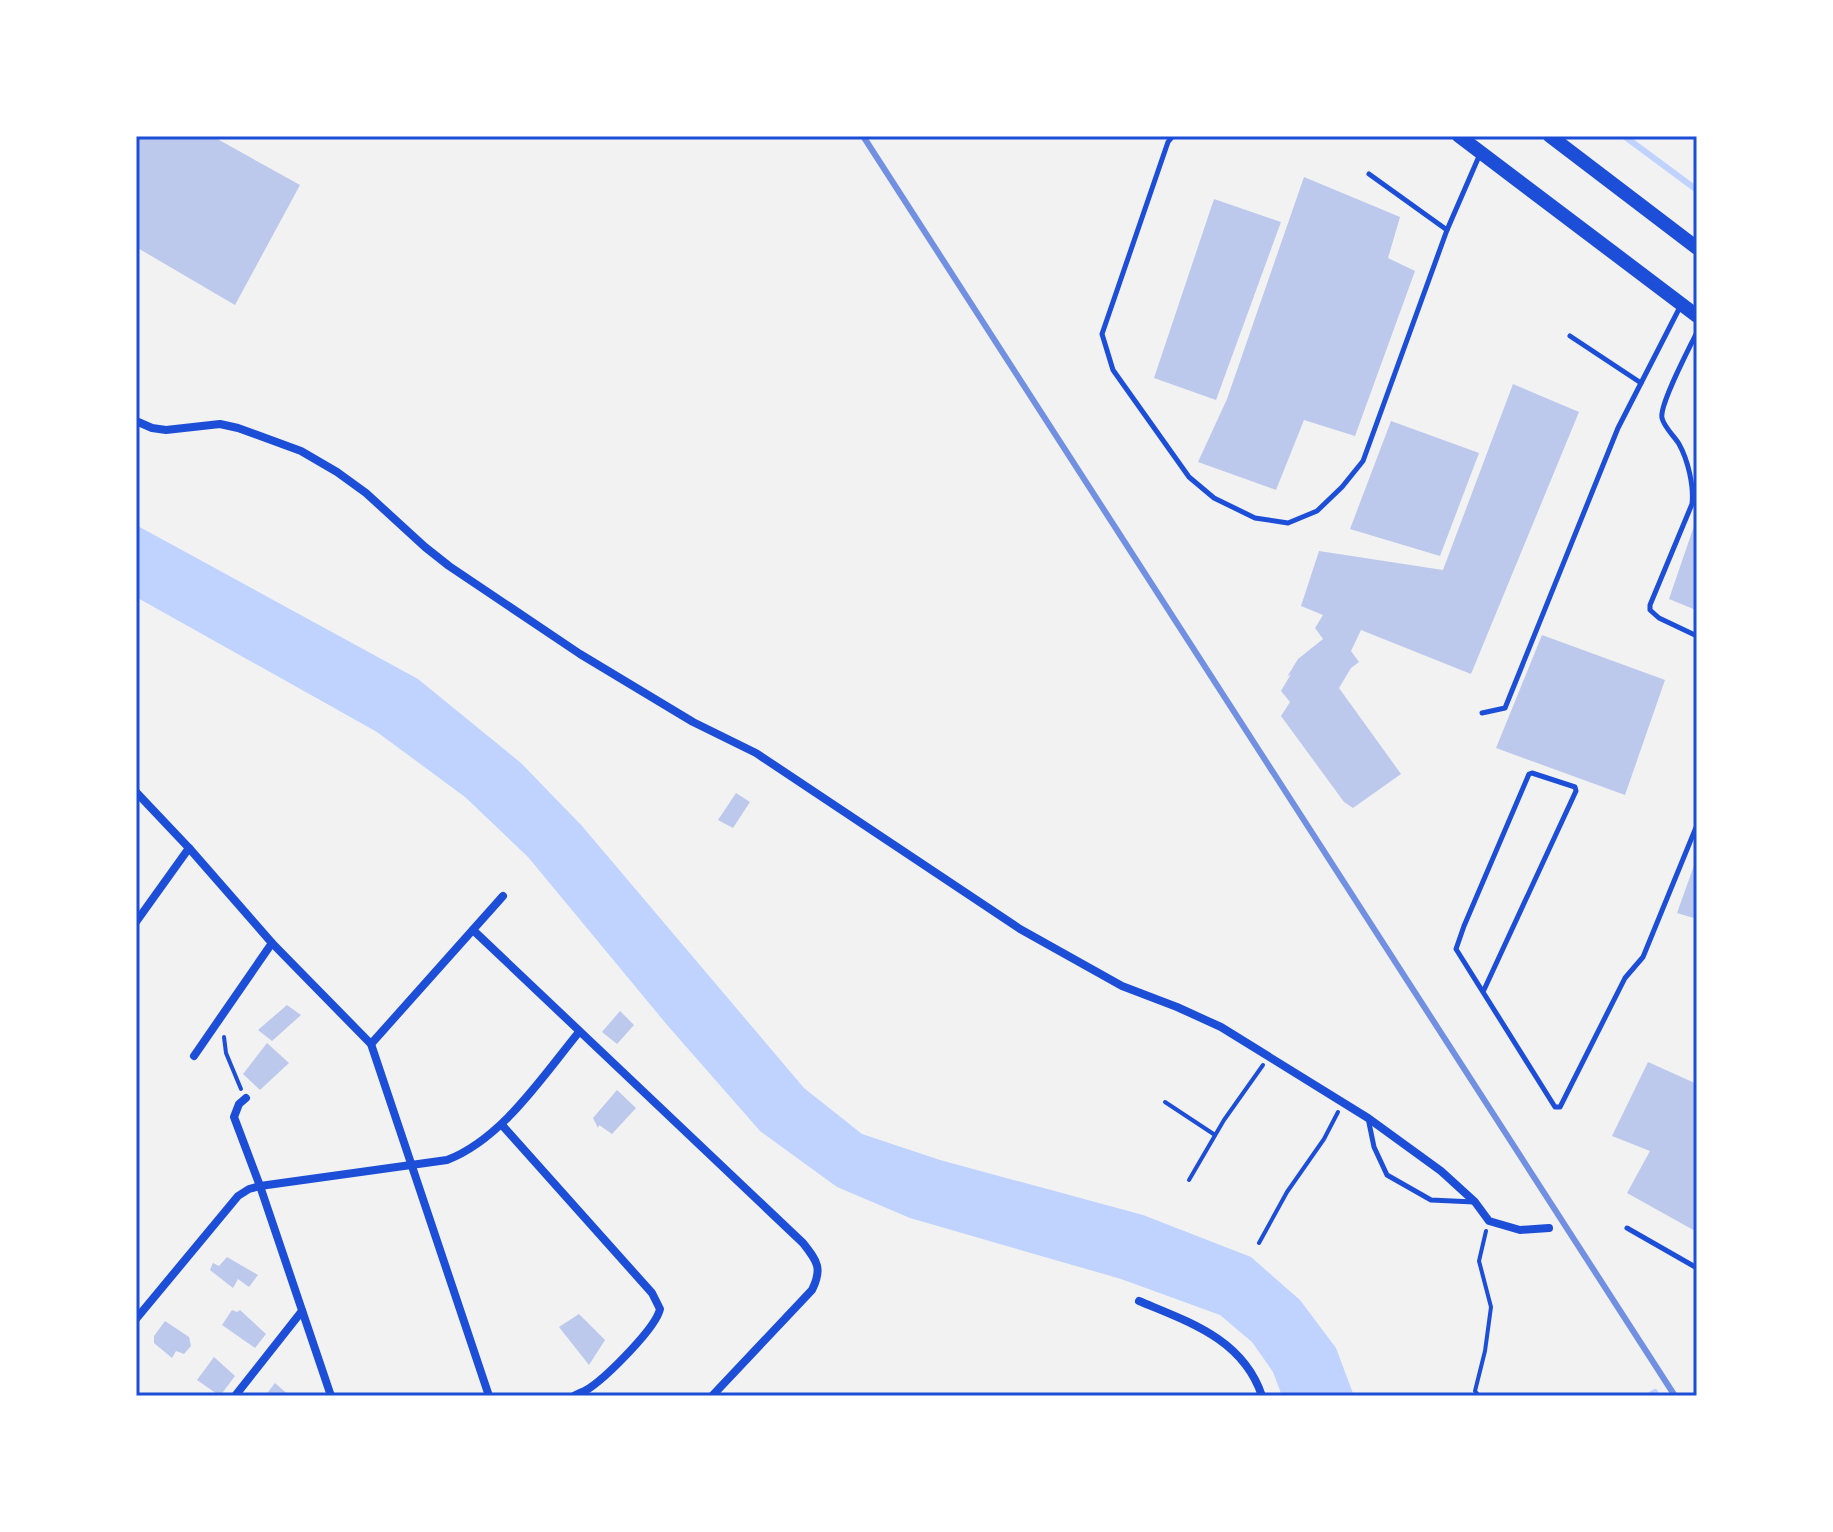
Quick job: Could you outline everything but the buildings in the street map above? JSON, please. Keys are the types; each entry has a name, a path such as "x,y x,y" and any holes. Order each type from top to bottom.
{"main road":[{"path":"1459,136 1697,316"},
{"path":"1550,136 1697,248"}],"street":[{"path":"136,421 166,430 220,424 301,451 366,493 449,566 580,654 693,722 756,753 1031,935 1122,986 1221,1027 1368,1118 1441,1171 1475,1202 1489,1221 1520,1230 1549,1228"},
{"path":"136,792 272,943 371,1044 489,1396"},
{"path":"136,922 189,848"},
{"path":"371,1044 503,896"},
{"path":"473,930 803,1243 813,1256 818,1277 812,1290 712,1396"},
{"path":"194,1056 272,943"},
{"path":"136,1319 238,1196 260,1186 447,1160 463,1154 502,1125 579,1032"},
{"path":"246,1098 239,1104 234,1117 331,1396"},
{"path":"502,1125 652,1293 660,1309 654,1323 609,1372 589,1389 574,1396"},
{"path":"1139,1301 1203,1329 1228,1345 1247,1366 1262,1396"},
{"path":"235,1396 302,1311"}],"lane":[{"path":"1173,136 1168,142 1102,334 1113,370 1189,477 1214,498 1255,518 1288,523 1317,511 1363,461 1447,230 1481,152"},
{"path":"1369,174 1447,230"},
{"path":"1482,713 1505,708 1618,428 1681,304"},
{"path":"1697,332 1661,414 1680,446 1693,494 1692,504 1650,605 1650,610 1659,618 1697,636"},
{"path":"1570,336 1641,383"},
{"path":"1483,992 1576,791 1575,787 1532,773 1527,777 1456,949 1555,1107 1559,1108 1625,978 1643,957 1697,825"},
{"path":"1368,1118 1374,1147 1387,1175 1431,1200 1475,1202"},
{"path":"1627,1228 1697,1268"}],"path":[{"path":"221,1017 226,1053 246,1098"},
{"path":"1189,1180 1215,1135 1269,1057"},
{"path":"1165,1102 1215,1135"},
{"path":"1259,1243 1343,1103"},
{"path":"1479,1396 1475,1391 1491,1307 1479,1261 1489,1221"}],"water":[{"path":"136,525 418,679 521,763 582,826 804,1088 862,1134 940,1160 1143,1215 1251,1257 1300,1300 1336,1348 1354,1396 1282,1396 1273,1372 1252,1342 1220,1315 1121,1279 910,1218 837,1187 760,1131 528,857 465,797 377,732 136,597"}],"waterway":[{"path":"1624,136 1697,190"},
{"path":"1649,1396 1655,1392"}],"railway":[{"path":"863,136 1675,1396"}]}
